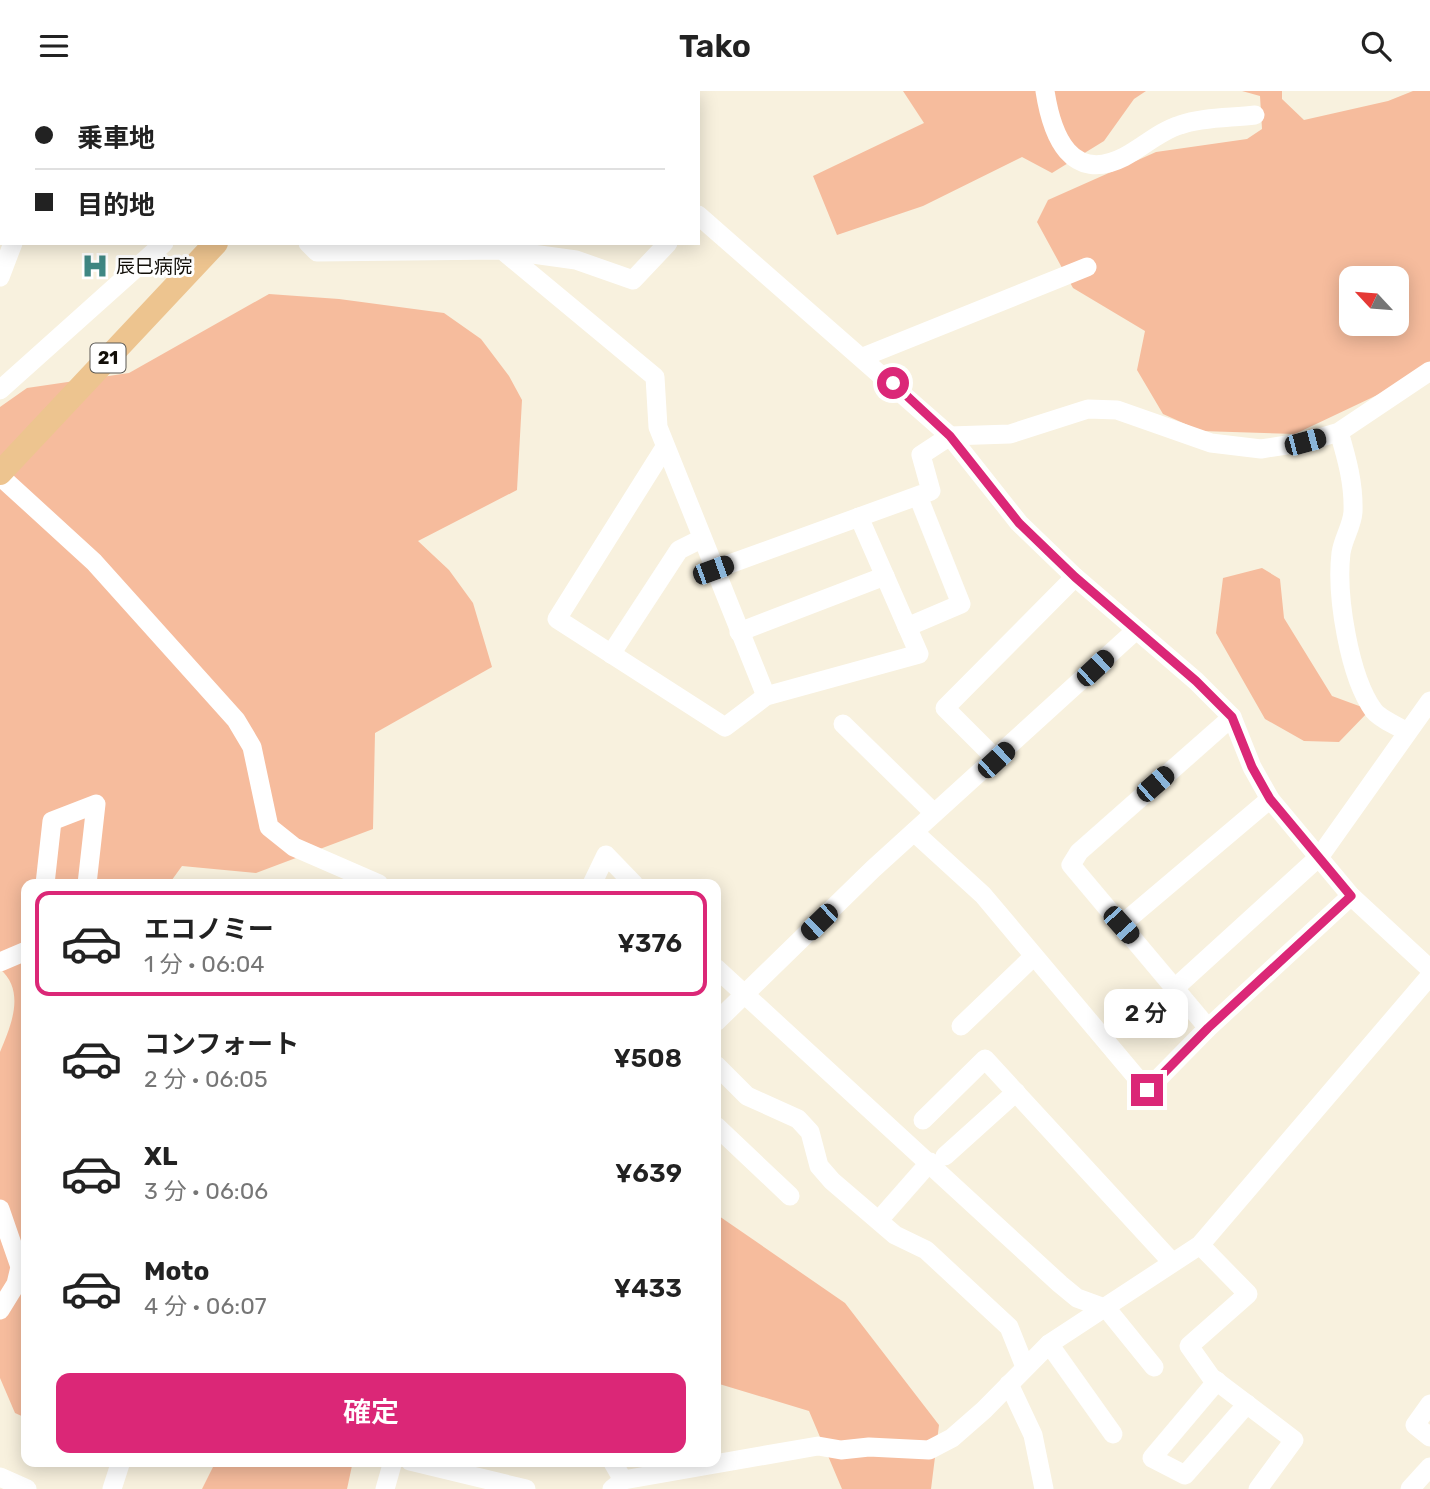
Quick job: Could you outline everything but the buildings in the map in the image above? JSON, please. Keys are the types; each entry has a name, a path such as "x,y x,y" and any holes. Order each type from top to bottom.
{"main road":[{"name":"21","path":"0,475 214,245"}],"street":[{"path":"1045,91 1053,126 1062,143 1074,161 1088,166 1107,164 1124,157 1181,124 1255,115"},
{"path":"700,217 950,436 1019,523 1135,631 1196,681 1232,717 1252,767 1270,799 1351,896 1430,969"},
{"path":"0,277 12,245"},
{"path":"0,390 162,245"},
{"path":"310,245 317,252 449,247 502,250 576,260 634,279 666,245"},
{"path":"502,250 655,377 658,427 713,570 766,696"},
{"path":"863,357 1087,267"},
{"path":"713,570 931,491 921,455 950,436 1010,434 1088,409 1117,410 1212,443 1261,449 1339,432 1430,371"},
{"path":"1339,432 1351,473 1353,514 1341,551 1340,590 1345,630 1359,678 1374,712 1405,731"},
{"path":"665,447 557,619 725,727 766,696 919,654 859,517"},
{"path":"0,475 94,562 236,720 252,747 269,827 294,847 368,879"},
{"path":"907,627 961,604 918,496"},
{"path":"611,654 678,550 701,539"},
{"path":"739,632 885,576"},
{"path":"996,760 945,708 1075,577"},
{"path":"721,1018 934,813 996,760 1135,631"},
{"path":"1176,987 1320,856 1405,731 1430,701"},
{"path":"1208,1028 1071,865 1079,852 1232,717"},
{"path":"843,724 934,813"},
{"path":"1121,925 1270,799"},
{"path":"45,879 51,821 96,804 88,879"},
{"path":"914,832 983,895 1147,1090 1208,1028 1351,896"},
{"path":"594,879 606,855 629,879"},
{"path":"0,962 21,953"},
{"path":"961,1026 1034,956"},
{"path":"721,972 937,1159 1077,1298 1107,1309 1154,1367"},
{"path":"721,1465 818,1447 841,1450 869,1447 929,1451 951,1438 1049,1344 1107,1309 1171,1261 1200,1245 1430,976"},
{"path":"923,1120 985,1059 1171,1261"},
{"path":"721,1070 747,1095 797,1119 810,1132 819,1166 832,1181 895,1235 926,1250 1009,1327 1025,1367"},
{"path":"879,1220 937,1159 1016,1091"},
{"path":"721,1131 790,1196"},
{"path":"0,1209 20,1267 8,1281 0,1310"},
{"path":"1200,1245 1248,1294 1189,1346 1217,1381 1294,1440 1258,1489"},
{"path":"1049,1344 1113,1434"},
{"path":"1217,1381 1152,1458 1185,1475 1247,1404"},
{"path":"1009,1384 1033,1434 1044,1489"},
{"path":"1422,1431 1430,1404"},
{"path":"112,1489 119,1467"},
{"path":"385,1489 391,1467"},
{"path":"435,1467 526,1489"},
{"path":"617,1484 709,1467"},
{"path":"1410,1489 1430,1467"},
{"path":"0,1476 27,1489"}],"shaded area":[{"path":"903,91 1146,91 1134,99 1104,141 1052,173 1022,157 923,206 837,235 813,176 924,123"},
{"path":"1242,91 1282,91 1282,99 1304,120 1388,101 1413,91 1430,91 1430,362 1390,389 1295,434 1201,431 1163,414 1137,370 1145,331 1073,288 1037,222 1048,200 1156,152 1247,139 1262,129 1260,96"},
{"path":"269,294 339,299 444,313 481,339 509,376 522,400 517,490 418,541 449,570 473,603 492,667 375,733 373,829 256,873 182,866 173,879 21,879 21,1416 15,1413 0,1378 0,1052 12,1020 14,998 13,988 0,969 0,407 27,388 129,373"},
{"path":"1262,568 1280,579 1284,618 1332,696 1370,710 1339,742 1304,741 1265,719 1216,633 1223,578"},
{"path":"721,1217 845,1303 939,1425 931,1489 842,1489 809,1411 721,1385"},
{"path":"213,1467 352,1467 347,1489 202,1489"}],"place":[{"name":"辰巳病院","path":"95,266"}],"route":[{"path":"893,383 950,436 1019,523 1135,631 1196,681 1232,717 1252,767 1270,799 1351,896 1208,1028 1147,1090"}]}
